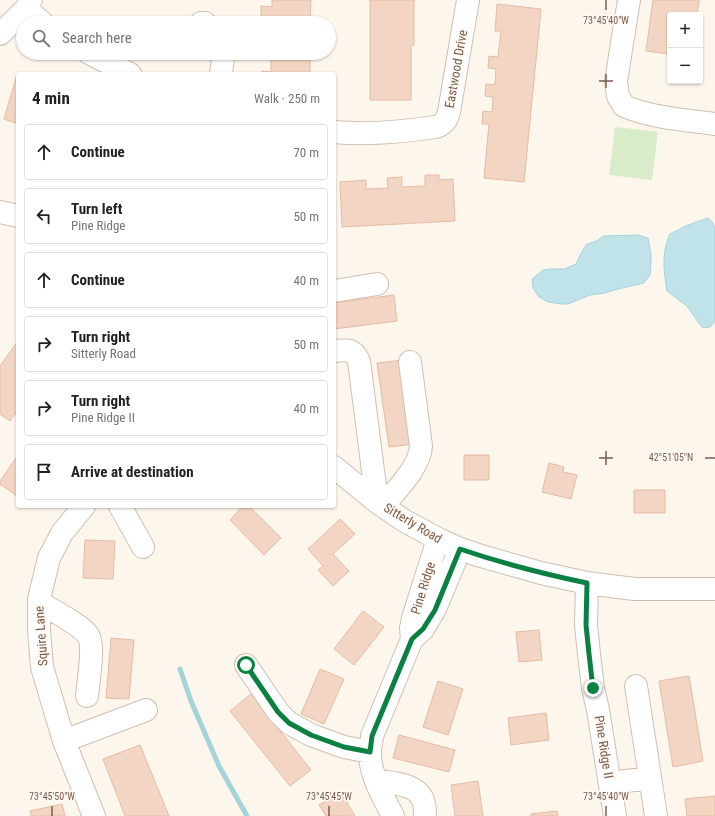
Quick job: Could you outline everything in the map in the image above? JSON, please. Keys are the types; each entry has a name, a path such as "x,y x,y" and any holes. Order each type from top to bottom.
{"street":[{"name":"Eastwood Drive","path":"336,132 407,132 440,126 444,122 449,112 468,0"},
{"path":"628,0 616,81 618,96 624,106 634,111 674,119 715,124"},
{"path":"17,16 28,4 37,16"},
{"path":"0,34 16,17"},
{"path":"102,60 126,72"},
{"path":"221,72 223,60"},
{"path":"0,212 16,216"},
{"path":"336,291 377,284"},
{"path":"336,351 348,350 356,354 359,361 380,504"},
{"path":"380,504 406,479 421,452 410,362"},
{"name":"Sitterly Road","path":"336,469 380,504 403,520 438,539 460,549 481,556 541,573 587,583 634,589 715,589"},
{"name":"Squire Lane","path":"81,508 62,533 50,558 39,599 39,631 42,667 64,741 94,816"},
{"path":"121,508 142,547"},
{"name":"Pine Ridge","path":"393,816 382,795 371,766 370,752 372,736 412,639 411,628 413,618 438,539"},
{"path":"412,639 423,629 435,610 460,549"},
{"name":"Pine Ridge II","path":"587,583 586,625 593,688 598,710 615,816"},
{"path":"39,602 78,626 88,636 91,644 91,653 87,696"},
{"path":"246,665 278,712 289,723 311,735 344,747 370,752"},
{"path":"636,686 656,816"},
{"path":"64,741 146,710"},
{"path":"610,783 650,778"},
{"path":"376,781 398,784 417,791 422,797 425,805 425,816"}],"green space":[{"path":"615,127 658,132 652,180 609,175"}],"water":[{"path":"708,218 713,223 715,229 715,321 710,327 703,328 688,307 667,291 664,255 670,234 688,225"},
{"path":"638,235 648,238 651,255 650,275 644,283 605,293 590,295 568,304 548,302 539,297 533,288 532,279 543,270 564,269 576,264 587,244 597,241 603,236"}],"building":[{"path":"272,0 311,0 310,16 261,16 261,6 272,7"},
{"path":"370,0 414,0 414,45 411,45 411,100 370,100"},
{"path":"653,0 699,0 697,12 667,12 667,54 646,51"},
{"path":"497,4 541,9 524,182 484,178 489,124 482,124 483,111 492,112 493,97 485,96 486,84 495,85 496,69 488,68 489,56 498,57 501,31 495,31"},
{"path":"271,60 310,60 310,72 271,72"},
{"path":"16,78 16,123 4,119"},
{"path":"425,175 439,175 439,180 453,179 455,221 342,227 340,182 366,180 366,189 388,188 387,178 402,177 402,187 425,186"},
{"path":"394,295 397,321 336,329 336,303"},
{"path":"16,344 16,413 10,421 0,414 0,366"},
{"path":"403,360 415,444 389,447 377,363"},
{"path":"464,455 489,455 489,480 464,480"},
{"path":"16,458 16,495 0,484 0,481"},
{"path":"549,463 564,467 563,472 577,475 571,499 542,492"},
{"path":"634,490 665,490 665,513 634,513"},
{"path":"241,508 251,508 281,538 264,555 230,520"},
{"path":"340,519 355,534 333,554 349,571 333,586 318,570 323,566 308,549"},
{"path":"85,540 115,541 113,579 83,578"},
{"path":"363,611 384,627 354,665 334,649"},
{"path":"539,630 542,660 519,662 516,632"},
{"path":"111,638 134,640 129,699 106,698"},
{"path":"320,669 344,679 324,724 301,714"},
{"path":"689,676 703,761 673,767 659,681"},
{"path":"438,681 463,689 448,735 423,727"},
{"path":"251,694 311,770 290,786 230,711"},
{"path":"546,713 549,740 511,745 508,718"},
{"path":"399,735 455,750 449,772 393,758"},
{"path":"140,745 169,816 125,816 103,759"},
{"path":"478,781 483,816 455,816 451,785"},
{"path":"341,792 355,816 326,816 319,805"},
{"path":"715,796 715,816 687,816 685,799"},
{"path":"62,804 65,816 31,816 30,811"},
{"path":"557,811 558,816 531,816 531,814"}],"waterway":[{"path":"180,669 191,701 219,766 247,816"}],"route":[{"path":"246,665 278,712 289,723 311,735 344,747 370,752 372,736 412,639 423,629 435,610 460,549 541,573 587,583 586,625 593,688"}]}
